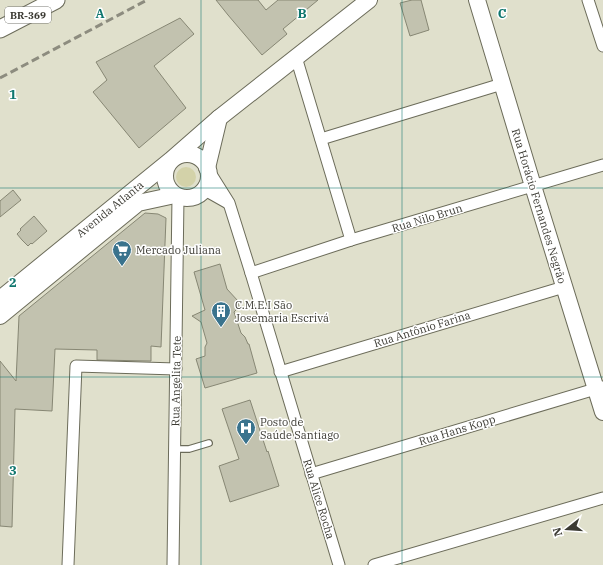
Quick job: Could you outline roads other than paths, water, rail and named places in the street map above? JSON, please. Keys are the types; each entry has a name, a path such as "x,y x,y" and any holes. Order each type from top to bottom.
{"main road":[{"name":"BR-369","path":"0,29 56,0"}],"street":[{"name":"Avenida Atlanta","path":"0,299 172,160 219,118 369,0"},
{"name":"Rua Horácio Fernandes Negrão","path":"477,0 564,287 600,388 603,412"},
{"path":"588,0 603,46"},
{"path":"296,57 351,240"},
{"path":"321,139 502,84"},
{"path":"207,168 219,118"},
{"path":"192,154 204,162 207,168 209,175 208,183 199,195 193,198 185,199 177,196 170,191 166,185 164,178 167,165 178,156 192,154"},
{"name":"Rua Nilo Brun","path":"251,273 351,240 603,165"},
{"name":"Rua Alice Rocha","path":"207,168 229,203 339,565"},
{"path":"204,190 229,203"},
{"name":"Avenida Atlanta","path":"0,316 138,203 177,196"},
{"name":"Rua Angelita Tete","path":"173,565 177,196"},
{"name":"Rua Antônio Farina","path":"280,372 564,287"},
{"path":"68,565 76,366 176,369"},
{"name":"Rua Hans Kopp","path":"311,474 600,388"},
{"path":"374,565 603,498"}],"lane":[{"path":"175,449 189,449 209,443"}],"railway":[{"path":"0,78 147,0"}],"place":[{"name":"Mercado Juliana","path":"122,267"},
{"name":"C.M.E.I São Josemaria Escrivá","path":"221,328"},
{"name":"Posto de Saúde Santiago","path":"246,445"}]}
